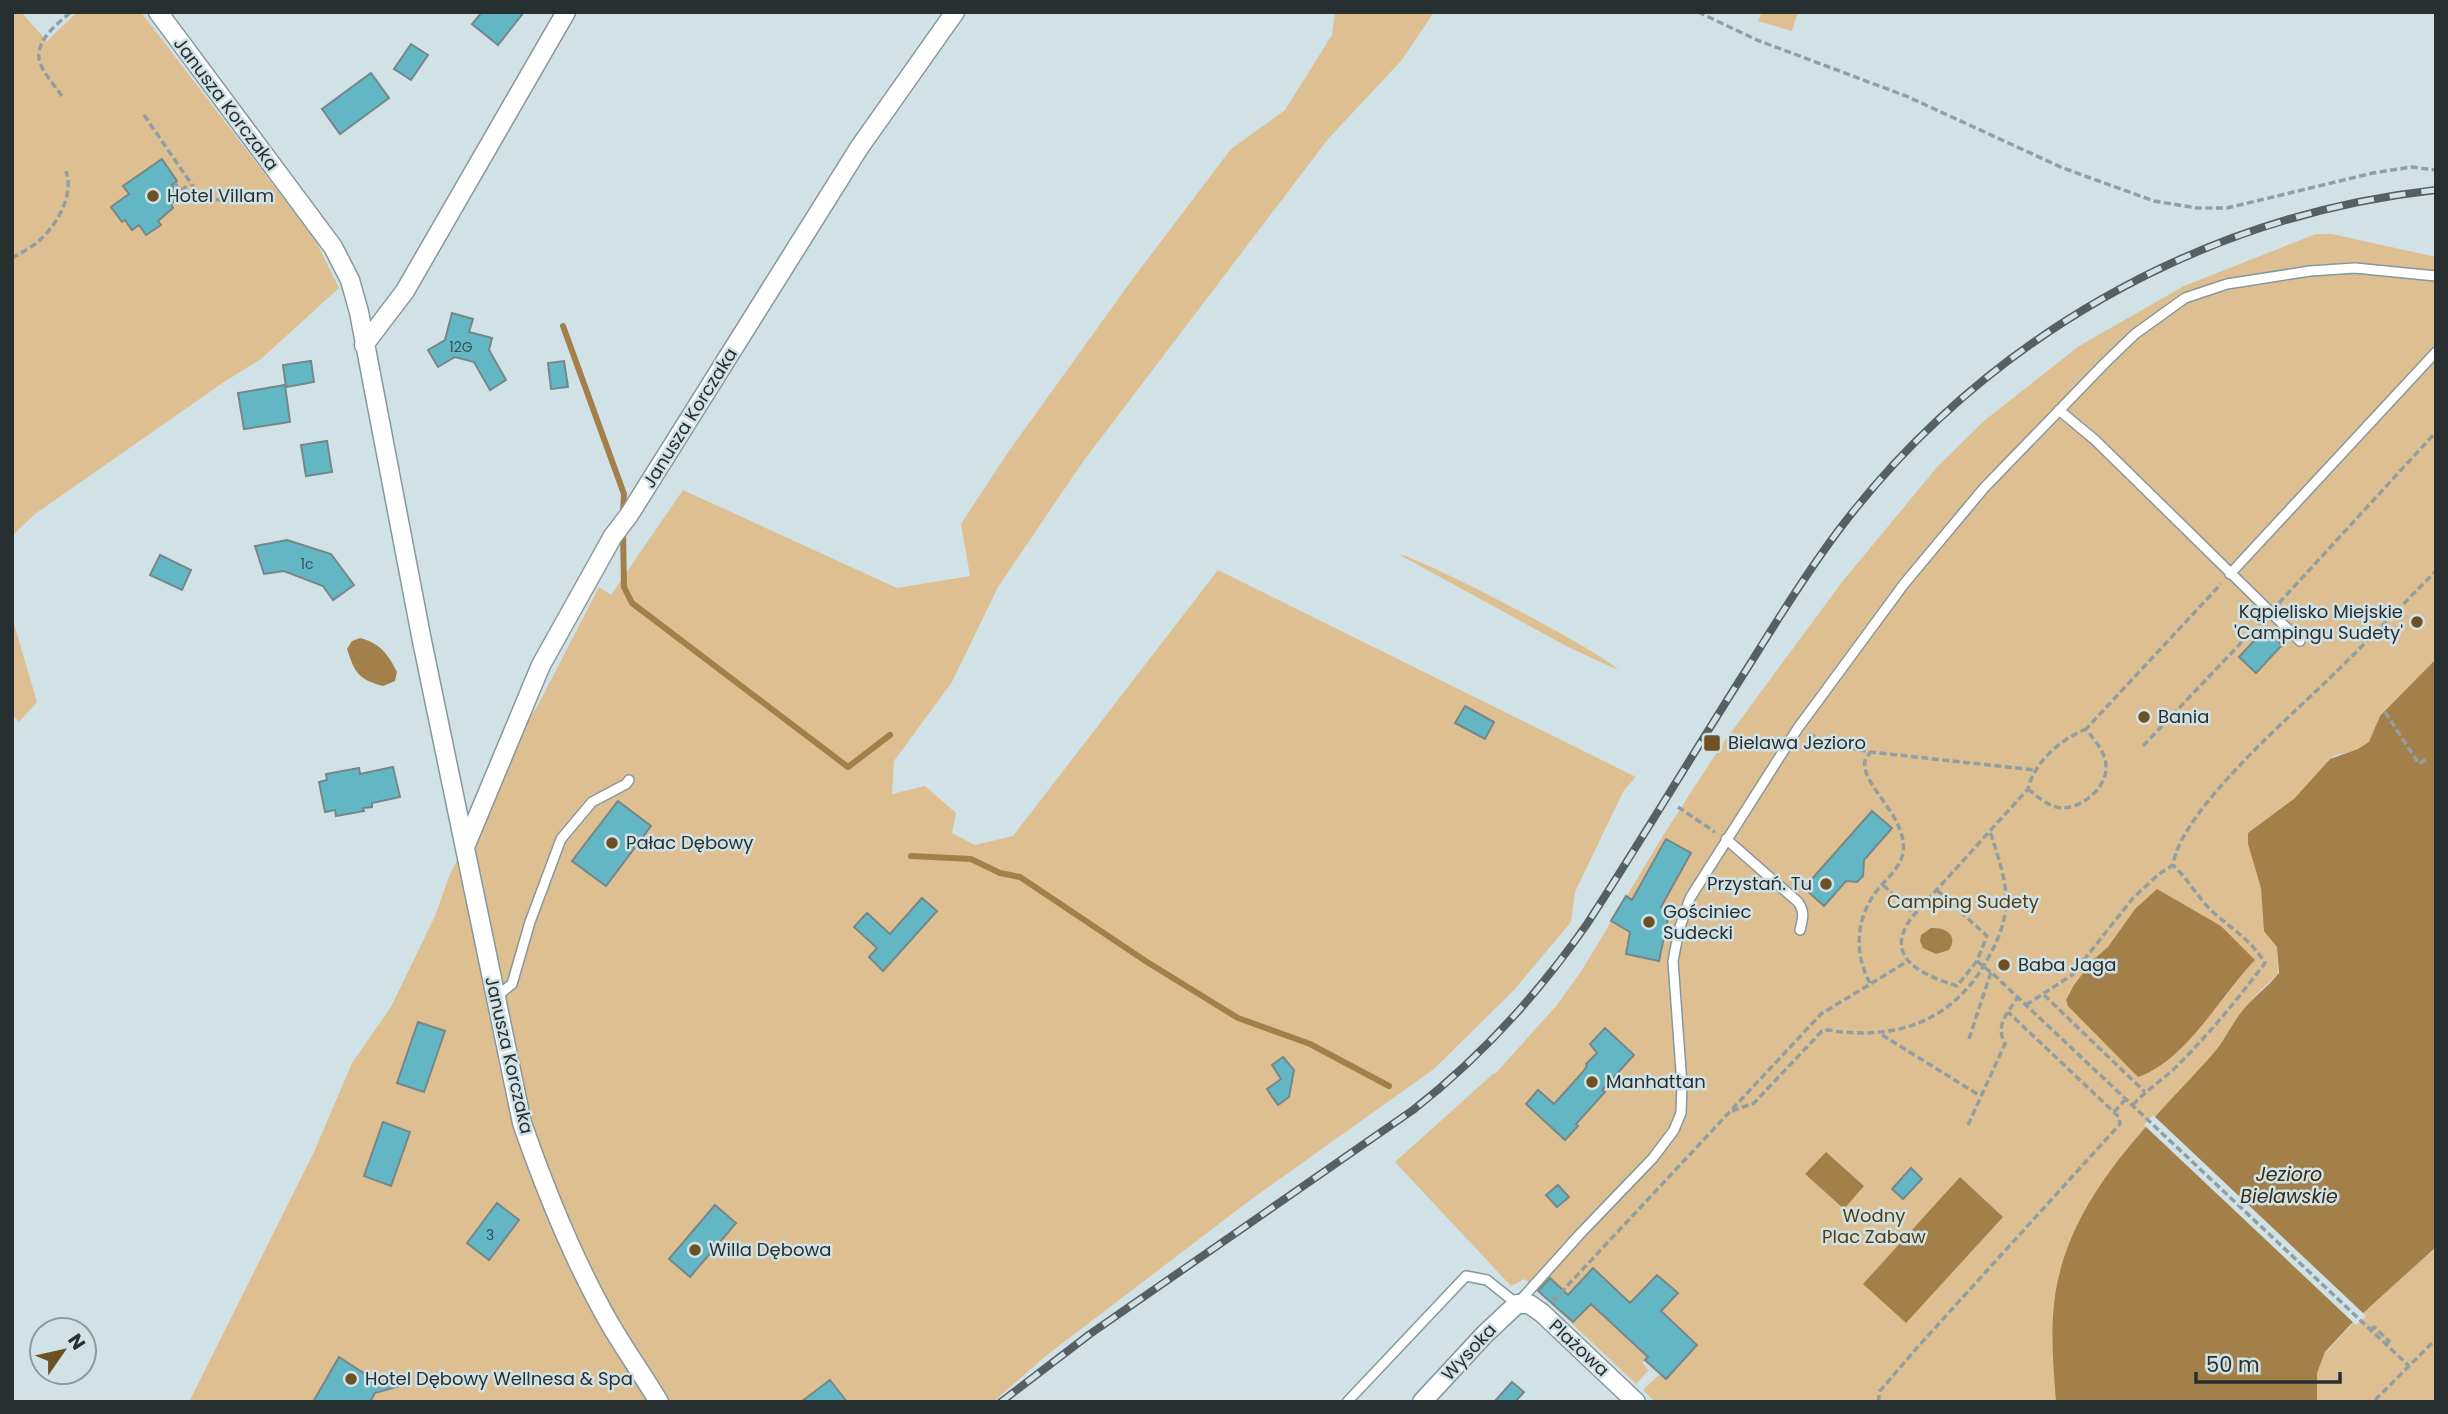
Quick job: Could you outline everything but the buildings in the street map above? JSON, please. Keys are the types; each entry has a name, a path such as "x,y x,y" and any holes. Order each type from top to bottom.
{"street":[{"name":"Janusza Korczaka","path":"158,12 333,247 350,280 359,312 522,1123 545,1191 572,1253 599,1305 659,1402"},
{"path":"364,345 405,291 566,12"},
{"name":"Janusza Korczaka","path":"465,847 541,665 613,536 629,515 859,148 955,12"},
{"path":"456,803 490,786"},
{"name":"Wysoka","path":"1422,1402 1483,1335 1517,1304"},
{"name":"Plażowa","path":"1517,1304 1529,1304 1542,1313 1636,1402"}],"lane":[{"path":"1347,1402 1466,1276 1487,1280 1517,1304 1653,1158 1674,1130 1681,1113 1682,1085 1673,961 1679,930 1690,898 1798,728 1904,584 1984,488 2059,410 2135,334 2185,298 2202,291 2227,284 2320,270 2355,268 2436,276"},
{"path":"2230,574 2436,352"},
{"path":"2059,410 2095,440 2300,641"},
{"path":"495,998 512,984 530,922 561,839 592,802 629,780"},
{"path":"1726,839 1798,902 1804,915 1800,930"}],"path":[{"path":"62,96 39,61 41,46 51,29 71,12"},
{"path":"1698,12 1757,40 1906,96 2063,168 2154,201 2197,208 2227,208 2373,173 2411,167 2436,170"},
{"path":"144,115 201,198 221,200"},
{"path":"12,258 40,240 66,202 70,184 66,171"},
{"path":"174,183 180,191 191,184"},
{"path":"2143,747 2436,432"},
{"path":"2026,1005 2072,975 2133,898 2173,865 2184,836 2217,789 2436,571"},
{"path":"1937,890 1987,936 1977,961 1957,986 1919,971 1908,961 1903,949 1907,924 1915,914 2028,789 2036,771 2056,747 2086,729 2230,574"},
{"path":"2385,712 2420,764 2426,758"},
{"path":"1798,728 1836,745 1870,752 2036,771"},
{"path":"2028,789 2041,800 2060,808 2082,804 2099,788 2107,768 2101,750 2086,729"},
{"path":"1870,752 1865,761 1866,771 1892,811 1904,845 1900,863 1866,908 1859,934 1861,960 1870,983"},
{"path":"1678,807 1726,839"},
{"path":"1730,1112 1754,1103 1822,1031 1880,1033 1914,1025 1940,1012 1964,992 1984,966 1999,936 2006,901 2002,871 1990,831"},
{"path":"2133,1105 2179,1064 2237,1000 2265,963 2250,942 2211,911 2173,865"},
{"path":"1882,884 1915,914"},
{"path":"1549,1306 1822,1013 1908,961"},
{"path":"1977,961 1992,972 2409,1366"},
{"path":"1969,1039 1992,972"},
{"path":"2043,995 2145,1092"},
{"path":"1968,1125 2005,1045 2000,1029 2018,997"},
{"path":"1878,1402 1879,1393 1915,1350 2119,1126 2121,1120 2008,1012"},
{"path":"1880,1033 1980,1096"},
{"path":"2113,1112 2126,1099"},
{"path":"2375,1400 2436,1339"}],"green space":[{"path":"12,12 21,12 47,41 77,12 141,12 316,241 339,288 261,359 35,514 12,536"},
{"path":"1335,12 1434,12 1401,61 1328,139 1082,463 998,587 952,682 894,761 892,794 925,786 956,813 952,833 975,845 1013,836 1218,570 1636,777 1624,790 1575,892 1571,922 1514,990 1434,1069 1249,1201 1047,1355 993,1402 189,1402 314,1152 352,1063 391,1007 435,916 450,874 499,779 511,745 537,707 599,587 611,595 683,490 897,588 970,576 961,524 1009,451 1134,277 1231,149 1285,110 1332,35"},
{"path":"1762,12 1798,12 1792,31 1758,21"},
{"name":"Camping Sudety","path":"2316,234 2332,234 2436,257 2436,659 2377,721 2380,745 2336,755 2328,760 2277,945 2278,974 2241,1012 2215,1053 2155,1117 2371,1306 2436,1247 2436,1402 2305,1402 2324,1354 2353,1323 2079,1402 1655,1402 1643,1390 1660,1374 1646,1360 1642,1363 1649,1370 1636,1384 1525,1279 1511,1286 1395,1162 1495,1074 1557,1005 1582,970 1721,746 1842,582 1938,466 1984,421 2079,346 2184,286"},
{"path":"1398,554 1440,571 1512,607 1582,646 1618,670 1568,647"},
{"path":"12,617 37,702 19,722 12,714"}],"water":[{"path":"360,638 378,646 387,655 397,672 395,681 383,686 368,681 359,674 347,649 352,641"},
{"name":"Jezioro Bielawskie","path":"2436,659 2436,1247 2351,1324 2325,1352 2317,1373 2317,1402 2056,1402 2052,1341 2055,1295 2068,1246 2082,1215 2120,1158 2216,1050 2246,1006 2279,973 2277,947 2264,931 2261,888 2248,844 2248,833 2295,798 2330,759 2369,742 2380,716"},
{"path":"2157,889 2221,926 2255,960 2202,1026 2172,1057 2156,1069 2138,1077 2068,1006 2066,1000 2093,960 2108,947 2135,909"},
{"path":"1931,928 1949,933 1952,945 1949,950 1936,954 1923,948 1921,935"},
{"path":"1826,1152 1864,1186 1844,1209 1805,1174"},
{"path":"1960,1177 2003,1217 1906,1323 1863,1284"}],"pier":[{"path":"2153,1115 2366,1316 2356,1325 2180,1159 2144,1125"}],"waterway":[{"path":"563,326 624,494 623,513"},
{"path":"623,530 624,587 632,603 848,767 890,735"},
{"path":"911,856 971,859 1000,873 1020,877 1147,962 1238,1018 1310,1044 1389,1086"}],"railway":[{"path":"1001,1402 1090,1334 1413,1110 1485,1046 1549,975 1587,924 1826,547 1895,463 1959,401 2028,346 2102,299 2180,259 2262,228 2348,204 2436,190"}],"place":[{"name":"Hotel Villam","path":"153,196"},
{"name":"Kąpielisko Miejskie 'Campingu Sudety'","path":"2417,622"},
{"name":"Bania","path":"2144,717"},
{"name":"Bielawa Jezioro","path":"1712,743"},
{"name":"Pałac Dębowy","path":"612,843"},
{"name":"Przystań. Tu","path":"1826,884"},
{"name":"Gościniec Sudecki","path":"1649,922"},
{"name":"Baba Jaga","path":"2004,965"},
{"name":"Manhattan","path":"1592,1082"},
{"name":"Willa Dębowa","path":"695,1250"},
{"name":"Hotel Dębowy Wellnesa & Spa","path":"351,1379"}],"park label":[{"name":"Wodny Plac Zabaw","path":"1874,1226"}]}
